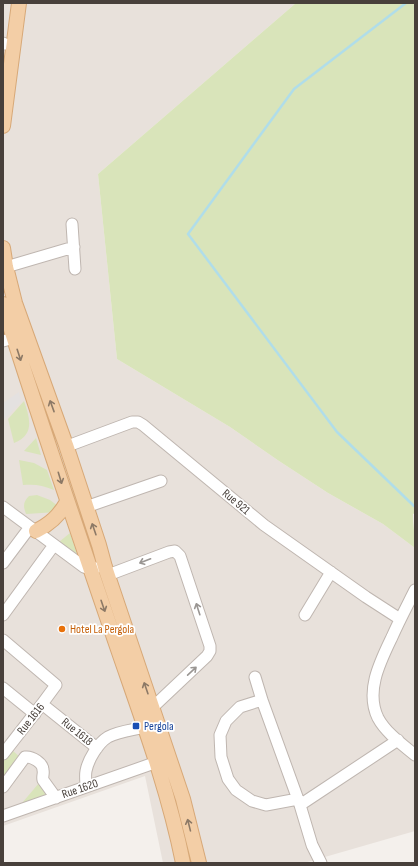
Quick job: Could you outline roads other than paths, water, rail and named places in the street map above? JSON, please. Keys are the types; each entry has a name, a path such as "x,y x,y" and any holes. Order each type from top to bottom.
{"main road":[{"path":"4,47 10,3"},
{"path":"3,126 19,3"},
{"path":"3,248 15,303 66,445 183,798 199,863"},
{"path":"3,304 8,340 67,502 157,762 183,863"},
{"path":"33,529 49,524 67,502"},
{"path":"168,802 183,798"}],"street":[{"path":"72,224 75,270"},
{"path":"6,267 74,247"},
{"name":"Rue 921","path":"66,445 73,444 132,422 138,422 144,425 264,525 400,619"},
{"path":"86,507 161,481"},
{"path":"4,509 84,567 90,569 107,571 175,551 180,556 210,646 210,651 208,656 153,707"},
{"path":"3,563 33,529"},
{"path":"3,615 7,602 54,545"},
{"path":"305,615 331,572"},
{"path":"414,594 400,619 378,667 373,687 373,702 379,719 391,734 415,756"},
{"name":"Rue 1616","path":"3,640 55,683 55,688 3,754"},
{"path":"255,677 299,802 312,845 321,863"},
{"path":"3,688 34,714"},
{"path":"262,700 240,707 226,720 220,735 221,757 228,779 236,790 252,801 266,805 299,802 398,740"},
{"name":"Rue 1618","path":"42,704 97,748 88,763 86,770 86,787"},
{"path":"97,748 107,738 116,734 145,727"},
{"path":"11,745 25,757 32,757 42,767 42,778 56,798"},
{"path":"3,786 25,757"},
{"name":"Rue 1620","path":"3,816 157,762"}],"waterway":[{"path":"406,3 294,89 188,234 337,432 414,506"}],"place":[{"name":"Hotel La Pergola","path":"62,629"},
{"name":"Pergola","path":"136,726"}]}
